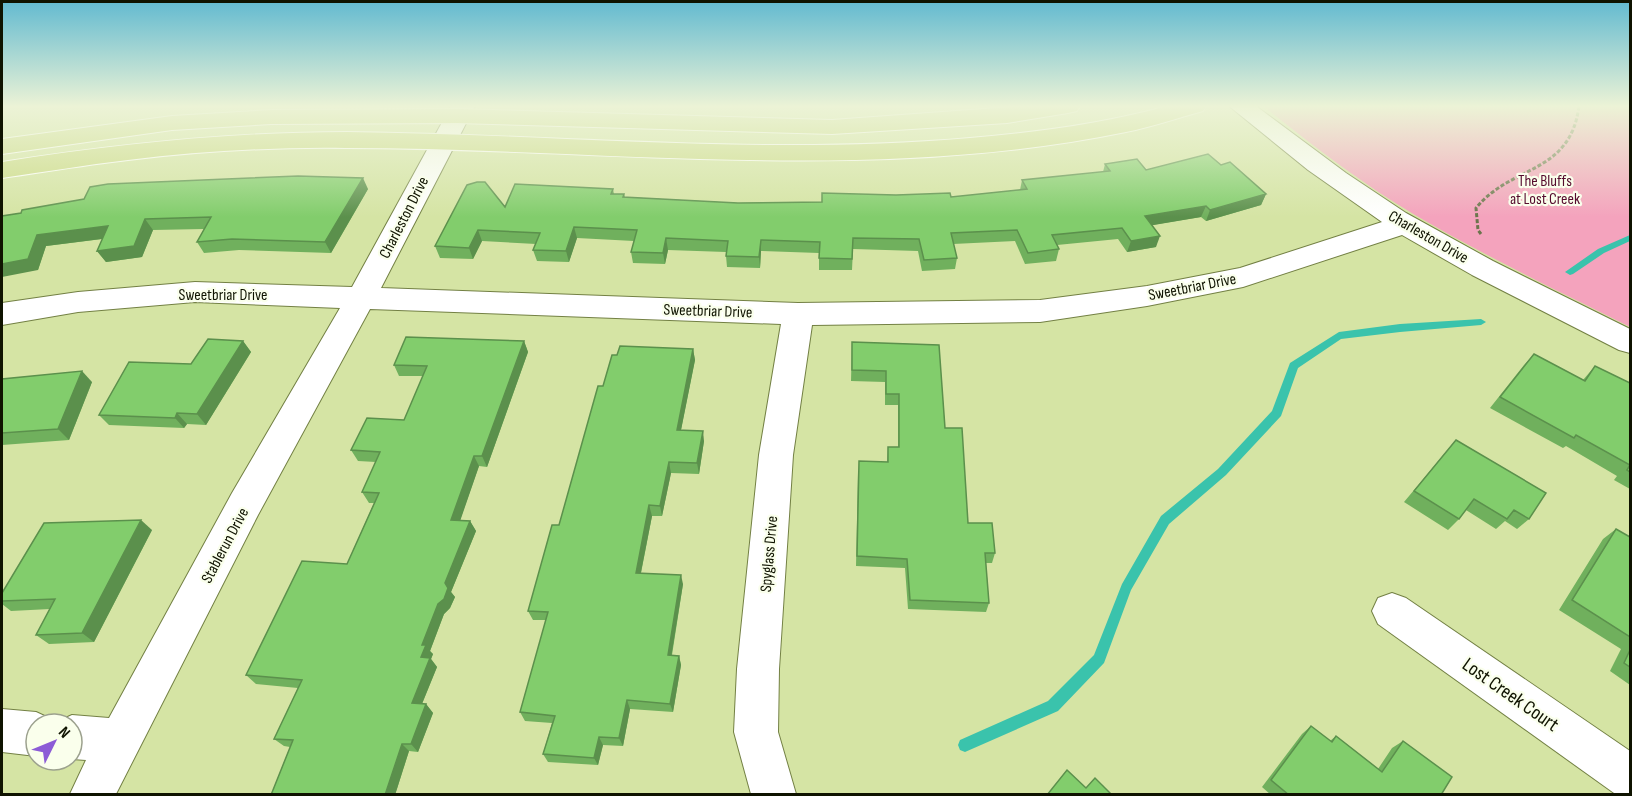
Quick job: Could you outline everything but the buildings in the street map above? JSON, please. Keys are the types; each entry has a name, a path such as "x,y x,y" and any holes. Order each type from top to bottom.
{"main road":[{"path":"2,147 30,143"},
{"path":"2,170 161,148 283,143"},
{"path":"446,143 830,154 932,150 1007,143"}],"street":[{"name":"Charleston Drive","path":"362,298 441,143"},
{"name":"Charleston Drive","path":"1289,143 1335,178 1406,224 1517,285 1630,342"},
{"name":"Sweetbriar Drive","path":"2,314 78,302 195,292 798,314 1040,311 1147,296 1243,277 1406,224"},
{"name":"Stablerun Drive","path":"92,795 245,504 362,298"},
{"name":"Spyglass Drive","path":"773,795 756,732 758,669 776,455 798,314"},
{"name":"Lost Creek Court","path":"1392,611 1630,777"},
{"path":"2,732 24,733"},
{"path":"84,738 119,740"}],"path":[{"path":"1484,238 1478,230 1476,208 1490,192 1552,158 1566,143"}],"green space":[{"name":"The Bluffs at Lost Creek","path":"1311,143 1630,143 1630,327 1441,230 1395,203"}],"waterway":[{"path":"1570,272 1601,251 1630,238"},
{"path":"965,745 1053,706 1099,659 1126,588 1165,520 1222,472 1277,413 1294,366 1339,336 1400,328 1481,322"}]}
